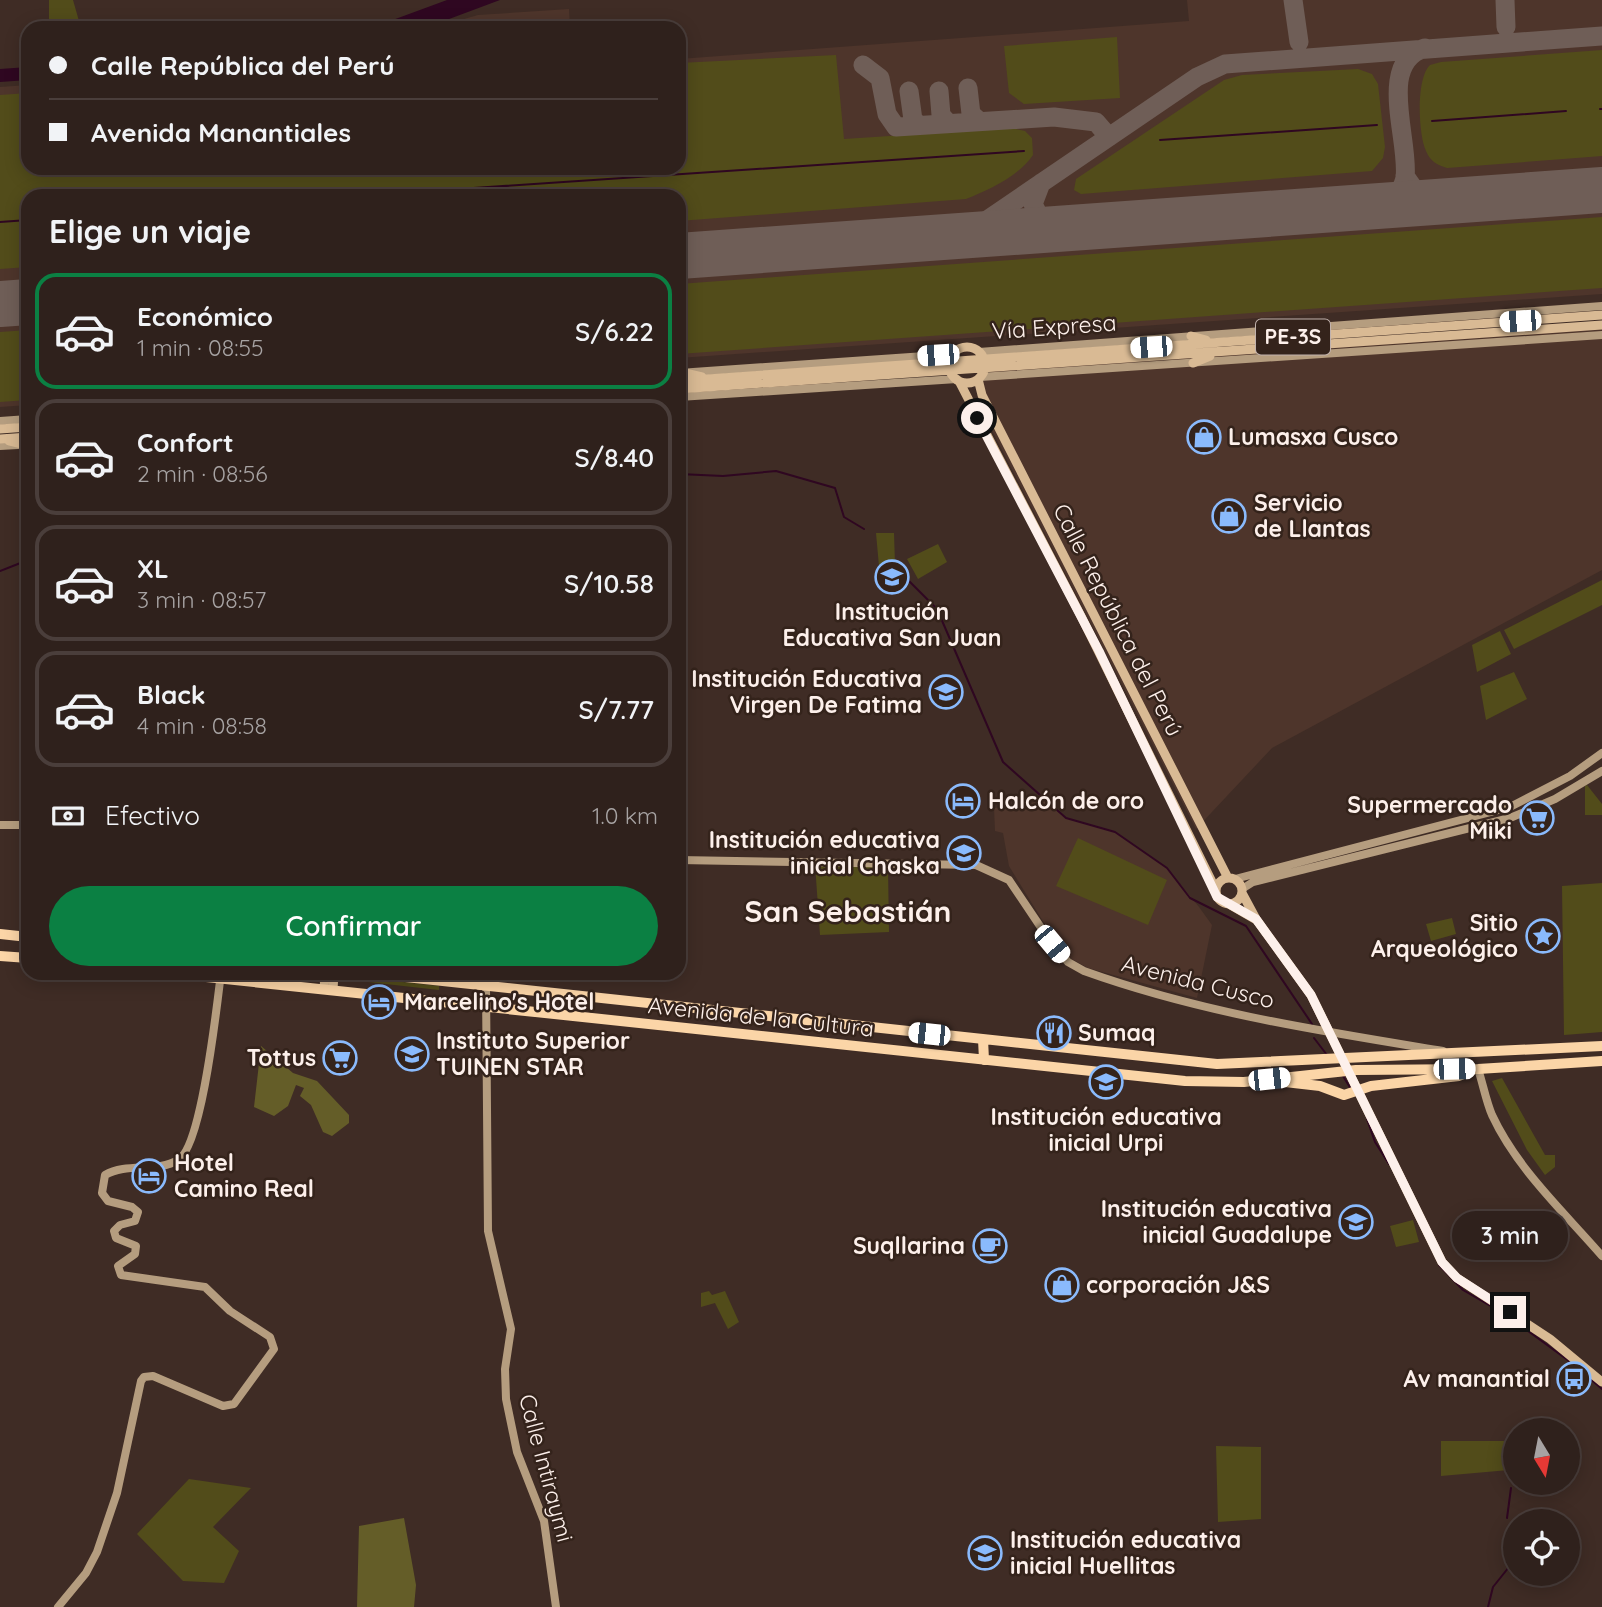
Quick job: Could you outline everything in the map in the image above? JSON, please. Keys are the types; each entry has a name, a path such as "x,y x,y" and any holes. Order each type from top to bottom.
{"highway":[{"path":"0,934 21,936"},
{"path":"0,956 21,958"},
{"name":"Avenida de la Cultura","path":"251,980 1185,1081 1244,1082 1459,1055 1602,1046"},
{"name":"Avenida de la Cultura","path":"432,980 1217,1064 1325,1060 1354,1069 1478,1069 1602,1061"},
{"path":"655,1025 656,1004"},
{"path":"845,1044 847,1025"},
{"path":"983,1039 984,1060"},
{"path":"1046,1066 1047,1046"},
{"path":"1269,1079 1355,1094 1371,1086 1459,1076 1478,1069"}],"main road":[{"name":"Vía Expresa","path":"686,376 954,369 969,383 981,367 1129,341 1602,306"},
{"name":"Vía Expresa","path":"686,377 710,383 954,369 1602,315"},
{"name":"Vía Expresa","path":"1218,347 1602,325"},
{"name":"Vía Expresa","path":"981,367 1131,367 1602,335"},
{"path":"1191,336 1218,347"},
{"path":"1106,355 1129,341"},
{"path":"1193,363 1218,347"},
{"path":"1106,355 1131,367"},
{"name":"Calle República del Perú","path":"981,367 982,395 1231,879"},
{"name":"Vía Expresa","path":"686,395 954,369"},
{"name":"Calle República del Perú","path":"954,369 1087,626 1216,890"},
{"name":"Vía Expresa","path":"686,393 710,383"},
{"path":"0,421 21,422"},
{"path":"0,429 21,423"},
{"path":"0,439 21,441"},
{"path":"0,446 21,443"},
{"path":"1256,919 1219,900 1216,890 1219,882 1510,807 1570,776 1602,753"},
{"path":"1229,904 1236,902 1242,891 1253,882 1510,818 1555,799 1602,771"},
{"path":"0,825 21,825"},
{"name":"Avenida Cusco","path":"686,860 976,865 1010,880 1052,944 1068,962 1084,971 1187,1004 1332,1034 1459,1055"},
{"path":"1231,879 1242,891 1256,919 1308,991 1354,1069 1355,1094 1442,1262 1457,1278 1550,1339 1602,1382"},
{"path":"58,1607 86,1573 97,1552 117,1493 144,1377 153,1376 223,1406 229,1406 234,1404 274,1349 270,1337 230,1311 205,1287 121,1275 118,1266 135,1254 136,1246 116,1238 114,1231 120,1225 135,1221 138,1212 104,1198 101,1184 105,1175 115,1170 173,1163 182,1159 191,1141 205,1087 219,980"},
{"path":"327,980 329,990"},
{"path":"329,990 332,980"},
{"name":"Calle Intiraymi","path":"486,986 484,1006 488,1231 511,1329 505,1369 508,1418 544,1521 556,1607"},
{"path":"1478,1069 1492,1115 1524,1167 1602,1256"}],"shaded area":[{"path":"49,0 73,0 79,21 49,21"},
{"path":"447,0 500,0 444,21 390,21"},
{"path":"1187,0 1602,0 1602,294 686,358 686,189 21,189 21,406 0,407 0,87 21,86 21,175 686,175 686,58 1189,21"},
{"path":"569,9 570,21 457,21 478,15"},
{"path":"1117,37 1120,98 1024,104 1009,93 1004,46"},
{"path":"1602,50 1602,156 1447,168 1434,162 1428,154 1421,132 1420,93 1425,72 1430,65"},
{"path":"836,55 844,139 1011,128 1025,131 1032,138 1033,155 1012,176 966,199 686,220 686,189 21,189 21,268 0,269 0,95 21,94 21,175 686,175 686,63"},
{"path":"21,68 21,80 0,82 0,69"},
{"path":"1358,69 1372,74 1378,84 1385,147 1383,158 1372,171 1081,194 1074,190 1076,179 1224,80 1242,75"},
{"path":"1602,217 1602,288 686,353 686,283"},
{"path":"1602,327 1602,570 1272,748 1196,829 977,401 983,372"},
{"path":"21,330 21,400 0,402 0,332"},
{"path":"876,533 894,533 895,564 879,566"},
{"path":"938,544 947,562 918,579 907,559"},
{"path":"1602,580 1602,605 1514,649 1504,630"},
{"path":"1500,631 1511,654 1477,672 1472,645"},
{"path":"1514,672 1527,699 1486,720 1480,686"},
{"path":"1587,785 1602,804 1602,815 1585,815"},
{"path":"1044,801 1066,818 1115,832 1167,868 1199,907 1212,925 1197,998 1088,968 1070,958 1057,944 1009,866 1003,833 995,831 994,808"},
{"path":"1078,838 1167,880 1148,925 1056,886"},
{"path":"815,864 888,866 889,932 820,935"},
{"path":"1602,883 1602,1032 1564,1035 1562,886"},
{"path":"1452,918 1456,934 1431,941 1426,924"},
{"path":"350,980 384,980 439,986 439,990"},
{"path":"261,1046 293,1073 317,1081 349,1115 349,1123 332,1136 323,1132 311,1105 300,1096 304,1088 296,1085 288,1106 274,1116 254,1107"},
{"path":"1502,1078 1545,1155 1555,1155 1555,1167 1545,1175 1527,1150 1492,1081"},
{"path":"1413,1220 1419,1242 1396,1247 1390,1226"},
{"path":"709,1291 712,1295 725,1291 739,1322 728,1329 715,1303 701,1307 701,1293"},
{"path":"1441,1441 1503,1441 1503,1471 1441,1476"},
{"path":"1216,1446 1261,1447 1261,1519 1218,1522"},
{"path":"189,1479 251,1488 213,1527 239,1551 224,1583 183,1581 137,1534"},
{"path":"404,1518 416,1585 414,1607 357,1607 359,1526"}],"waterway":[{"path":"1432,121 1566,111"},
{"path":"1160,140 1377,125"},
{"path":"686,174 1024,151"},
{"path":"460,189 668,175"},
{"path":"0,222 21,220"},
{"path":"686,474 723,476 776,471 835,488 844,517 864,529"},
{"path":"0,571 21,563"},
{"path":"894,566 937,609 1003,762 1066,818 1115,832 1167,868 1190,898 1246,926 1312,1024"},
{"path":"1314,1038 1327,1055"},
{"path":"1343,1076 1351,1089"},
{"path":"1367,1119 1375,1142 1389,1164"},
{"path":"1439,1265 1463,1290 1501,1312"},
{"path":"1520,1325 1569,1361"},
{"path":"1579,1369 1602,1389"},
{"path":"1508,1509 1510,1495"},
{"path":"1488,1607 1493,1587 1503,1574"}],"taxiway":[{"path":"1293,0 1299,42"},
{"path":"1505,0 1506,27"},
{"path":"965,235 1197,77 1225,64 1602,36"},
{"path":"1388,205 1401,190 1405,178 1398,86 1402,69 1410,56 1425,48"},
{"path":"863,65 880,78 887,114 896,127 1054,117 1096,122 1109,137"},
{"path":"968,88 971,114 979,121"},
{"path":"909,91 913,120 919,125"},
{"path":"939,91 941,115 948,123"},
{"path":"1405,176 1424,203"},
{"path":"1041,183 1033,204 1046,230"}],"runway":[{"path":"686,255 1602,190"},
{"path":"0,304 21,302"}],"place":[{"name":"Lumasxa Cusco","path":"1204,437"},
{"name":"Servicio de Llantas","path":"1229,516"},
{"name":"Institución Educativa San Juan","path":"892,577"},
{"name":"Institución Educativa Virgen De Fatima","path":"946,692"},
{"name":"Halcón de oro","path":"963,801"},
{"name":"Supermercado Miki","path":"1537,818"},
{"name":"Institución educativa inicial Chaska","path":"964,853"},
{"name":"Sitio Arqueológico","path":"1543,936"},
{"name":"Marcelino's Hotel","path":"379,1002"},
{"name":"Sumaq","path":"1054,1033"},
{"name":"Instituto Superior TUINEN STAR","path":"412,1054"},
{"name":"Tottus","path":"340,1058"},
{"name":"Institución educativa inicial Urpi","path":"1106,1082"},
{"name":"Hotel Camino Real","path":"149,1176"},
{"name":"Institución educativa inicial Guadalupe","path":"1356,1222"},
{"name":"Suqllarina","path":"990,1246"},
{"name":"corporación J&S","path":"1062,1285"},
{"name":"Av manantial","path":"1574,1379"},
{"name":"Institución educativa inicial Huellitas","path":"985,1553"}],"district":[{"name":"San Sebastián","path":"848,912"}],"route":[{"path":"977,418 1099,651 1216,890 1217,897 1225,904 1256,919 1311,995 1347,1063 1385,1148 1442,1262 1457,1278 1510,1312"}]}
